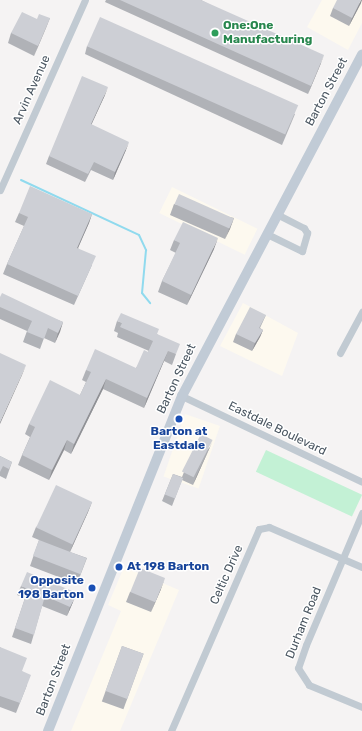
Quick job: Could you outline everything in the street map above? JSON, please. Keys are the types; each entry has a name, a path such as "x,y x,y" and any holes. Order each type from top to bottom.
{"main road":[{"name":"Barton Street","path":"48,731 182,396 362,54"}],"street":[{"name":"Arvin Avenue","path":"0,190 85,0"},
{"path":"267,234 302,251 307,233 304,228 277,214"},
{"path":"340,353 362,312"},
{"name":"Eastdale Boulevard","path":"182,396 362,482"},
{"path":"343,559 362,513"},
{"name":"Celtic Drive","path":"171,731 259,529 269,527 362,567"},
{"name":"Durham Road","path":"343,559 306,644 298,668 309,685 362,707"}],"shaded area":[{"path":"322,0 362,0 362,23 348,50 307,27"},
{"path":"172,187 257,229 245,255 159,213"},
{"path":"243,303 298,333 282,376 220,346"},
{"path":"185,414 220,426 198,488 164,476"},
{"path":"124,567 179,590 120,731 71,731 121,611 108,605"}],"green space":[{"path":"266,450 362,495 352,517 256,472"}],"building":[{"path":"120,0 201,0 324,55 311,86"},
{"path":"337,0 361,0 352,18 333,8"},
{"path":"22,12 37,19 39,14 50,18 38,46 11,33"},
{"path":"100,17 298,105 285,134 87,46"},
{"path":"82,76 108,87 91,124 129,142 115,172 94,162 88,174 49,156"},
{"path":"30,186 92,214 77,248 96,256 78,296 7,264 28,217 19,213"},
{"path":"179,194 234,218 229,228 175,204"},
{"path":"183,222 218,238 191,295 162,281 180,243 174,240"},
{"path":"2,293 63,322 58,333 48,328 44,339 27,332 32,321 0,307 0,297"},
{"path":"250,307 266,315 259,328 263,330 255,343 236,334"},
{"path":"121,313 159,329 157,334 180,344 176,354 168,351 147,398 106,379 74,444 67,440 52,470 22,455 35,427 29,424 50,380 80,395 91,372 86,370 95,349 136,368 144,350 148,352 153,341 120,327 122,323 117,321"},
{"path":"0,353 26,365 0,422"},
{"path":"201,434 213,440 194,477 182,471"},
{"path":"0,456 12,462 9,469 3,466 0,472"},
{"path":"173,474 183,478 175,499 165,494"},
{"path":"56,485 92,502 72,545 36,528"},
{"path":"39,540 87,558 81,574 33,556"},
{"path":"140,568 165,578 155,602 130,592"},
{"path":"27,572 77,593 70,607 45,596 34,635 15,628 28,589 21,586"},
{"path":"122,646 144,654 127,699 106,691"},
{"path":"0,647 27,658 22,671 31,675 20,703 0,696"}],"waterway":[{"path":"21,180 139,235 146,250 142,293 150,303"}],"place":[{"name":"One:One Manufacturing","path":"215,33"},
{"name":"Barton at Eastdale","path":"179,419"},
{"name":"At 198 Barton","path":"119,567"},
{"name":"Opposite 198 Barton","path":"92,588"}]}
